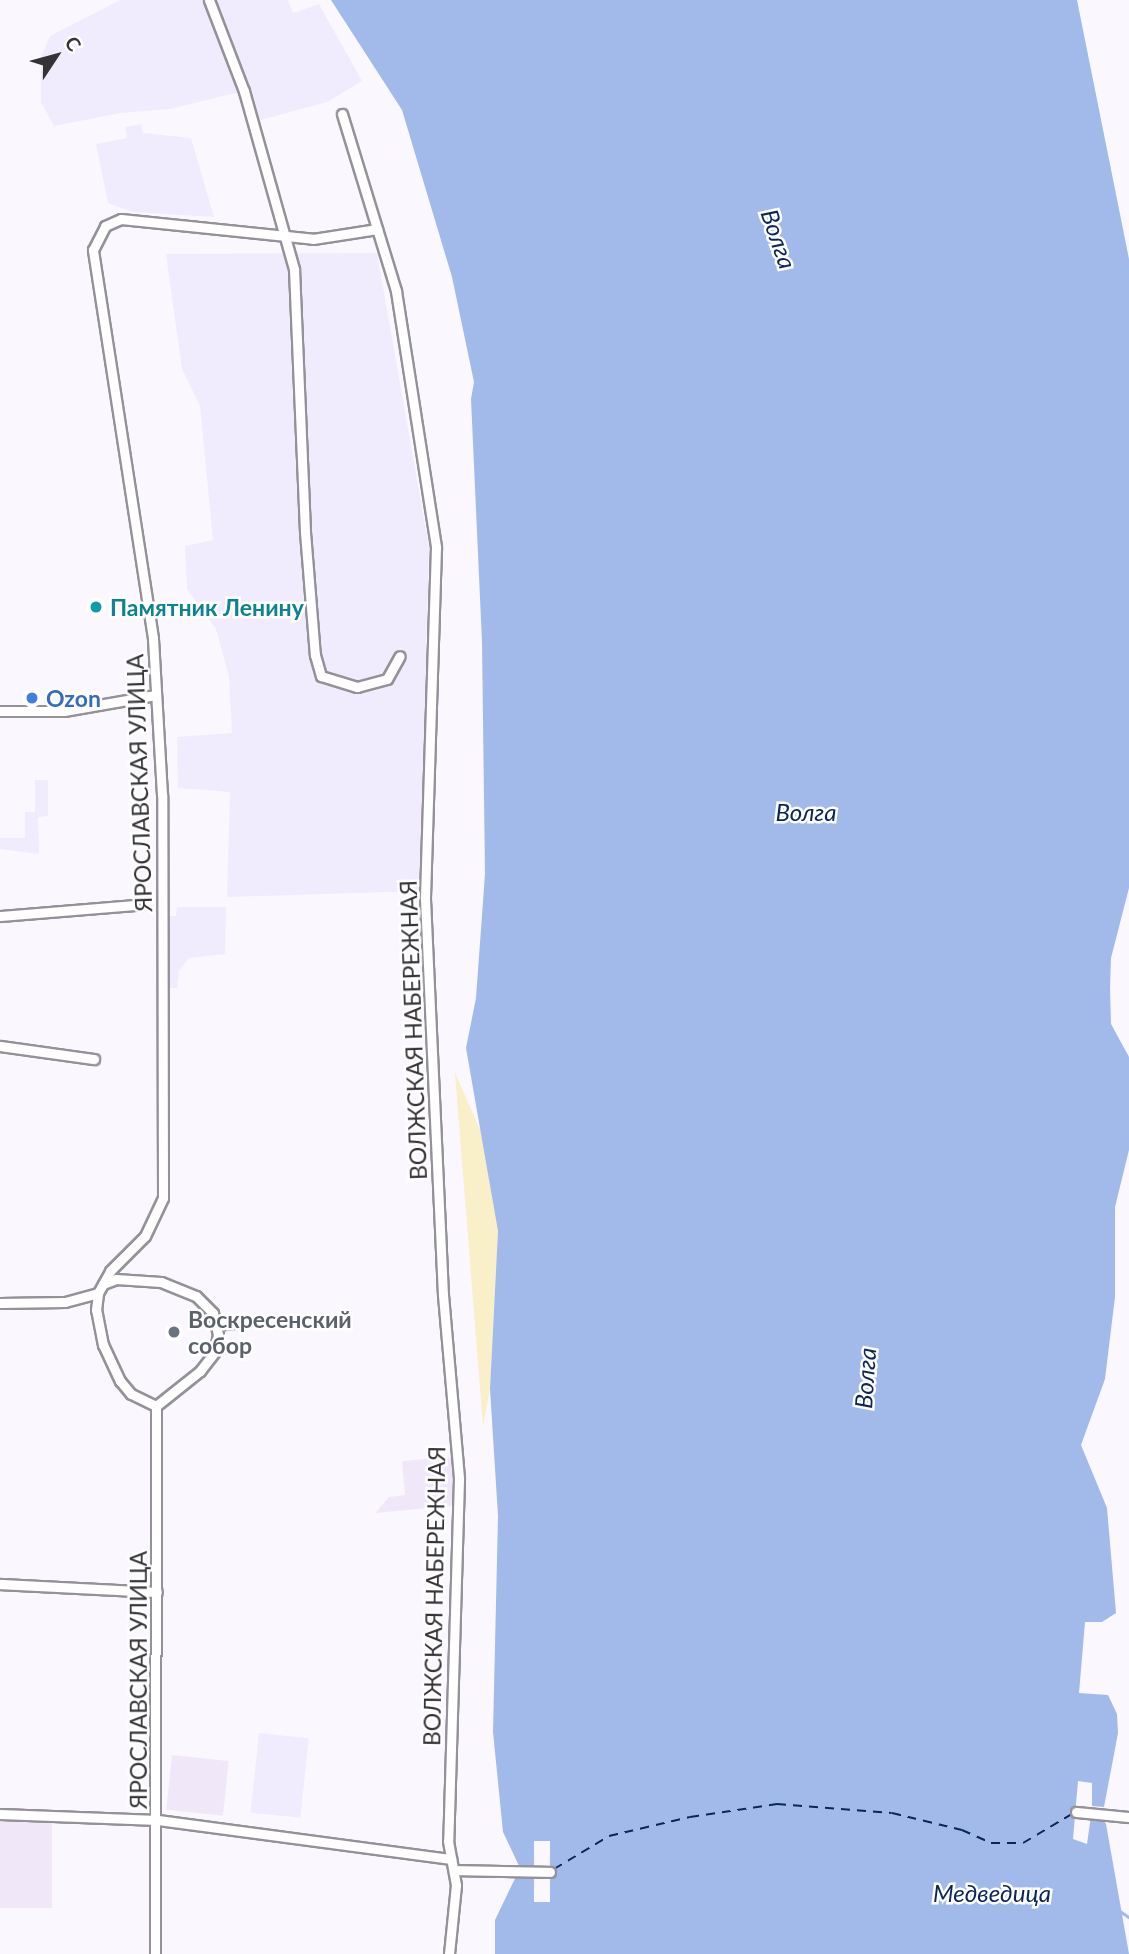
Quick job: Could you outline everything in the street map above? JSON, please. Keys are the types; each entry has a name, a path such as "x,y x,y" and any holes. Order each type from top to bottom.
{"street":[{"path":"209,0 244,92 294,269 304,532 315,655 321,676 357,687 387,679 400,656"},
{"name":"ВОЛЖСКАЯ НАБЕРЕЖНАЯ","path":"342,114 377,229 404,332 436,547 425,899 443,1295 459,1479 447,1841 455,1870 449,1954"},
{"name":"ЯРОСЛАВСКАЯ УЛИЦА","path":"155,1954 158,1819 156,1406 131,1394 110,1363 98,1327 98,1293 152,1224 165,1180 162,795 153,638 94,243 104,226 121,219 285,238 313,239 377,229"},
{"path":"0,711 64,711 156,695"},
{"path":"0,916 134,905"},
{"path":"0,1046 94,1059"},
{"path":"103,1284 116,1279 172,1285 206,1305 217,1325 217,1346 210,1359 156,1406"},
{"path":"0,1303 65,1302 98,1293"},
{"path":"217,1325 240,1321"},
{"path":"0,1584 157,1592"},
{"path":"1076,1812 1129,1818"},
{"path":"0,1814 158,1819 451,1859"},
{"path":"455,1870 550,1872"}],"shaded area":[{"path":"120,0 202,0 239,92 170,109 120,113 54,126 41,102 41,57 50,36"},
{"path":"216,0 288,0 293,13 319,4 362,81 327,102 257,121"},
{"path":"141,124 143,133 191,138 214,217 133,212 108,203 96,144 127,138 125,127"},
{"path":"377,253 429,548 420,891 227,897 230,792 178,788 177,737 232,733 229,677 216,629 187,589 185,546 213,540 200,406 182,369 166,254"},
{"path":"35,780 48,780 48,816 38,817 39,854 0,849 0,838 25,838 25,812 35,812"},
{"path":"177,907 226,907 225,954 189,958 179,971 177,988 167,988 166,916 176,916"},
{"path":"451,1457 455,1495 451,1506 375,1513 389,1497 405,1495 402,1461"},
{"path":"259,1733 309,1738 300,1818 251,1813"},
{"path":"172,1755 229,1761 223,1816 166,1810"},
{"path":"0,1819 52,1819 52,1908 0,1908"}],"sand":[{"path":"455,1073 482,1134 498,1231 490,1389 483,1426"}],"water":[{"name":"Волга","path":"331,0 1077,0 1129,259 1129,888 1111,958 1110,988 1111,1024 1129,1057 1129,1150 1115,1207 1115,1297 1105,1379 1081,1445 1107,1508 1116,1613 1102,1622 1085,1622 1079,1693 1108,1695 1117,1714 1118,1733 1104,1807 1092,1806 1092,1783 1078,1781 1073,1839 1087,1844 1091,1816 1102,1817 1106,1824 1129,1954 495,1954 495,1920 520,1868 503,1832 493,1732 498,1516 490,1389 498,1231 466,1048 476,998 485,874 482,642 471,399 474,382 452,277 402,110"}],"pier":[{"path":"534,1841 550,1841 550,1902 534,1902"}],"waterway":[{"name":"Медведица","path":"1120,1911 1129,1917"}],"ferry route":[{"path":"554,1869 609,1836 690,1817 777,1804 892,1813 962,1830 991,1843 1023,1843 1072,1814"}],"place":[{"name":"Памятник Ленину","path":"96,607"},
{"name":"Ozon","path":"32,698"},
{"name":"Воскресенский собор","path":"174,1332"}]}
